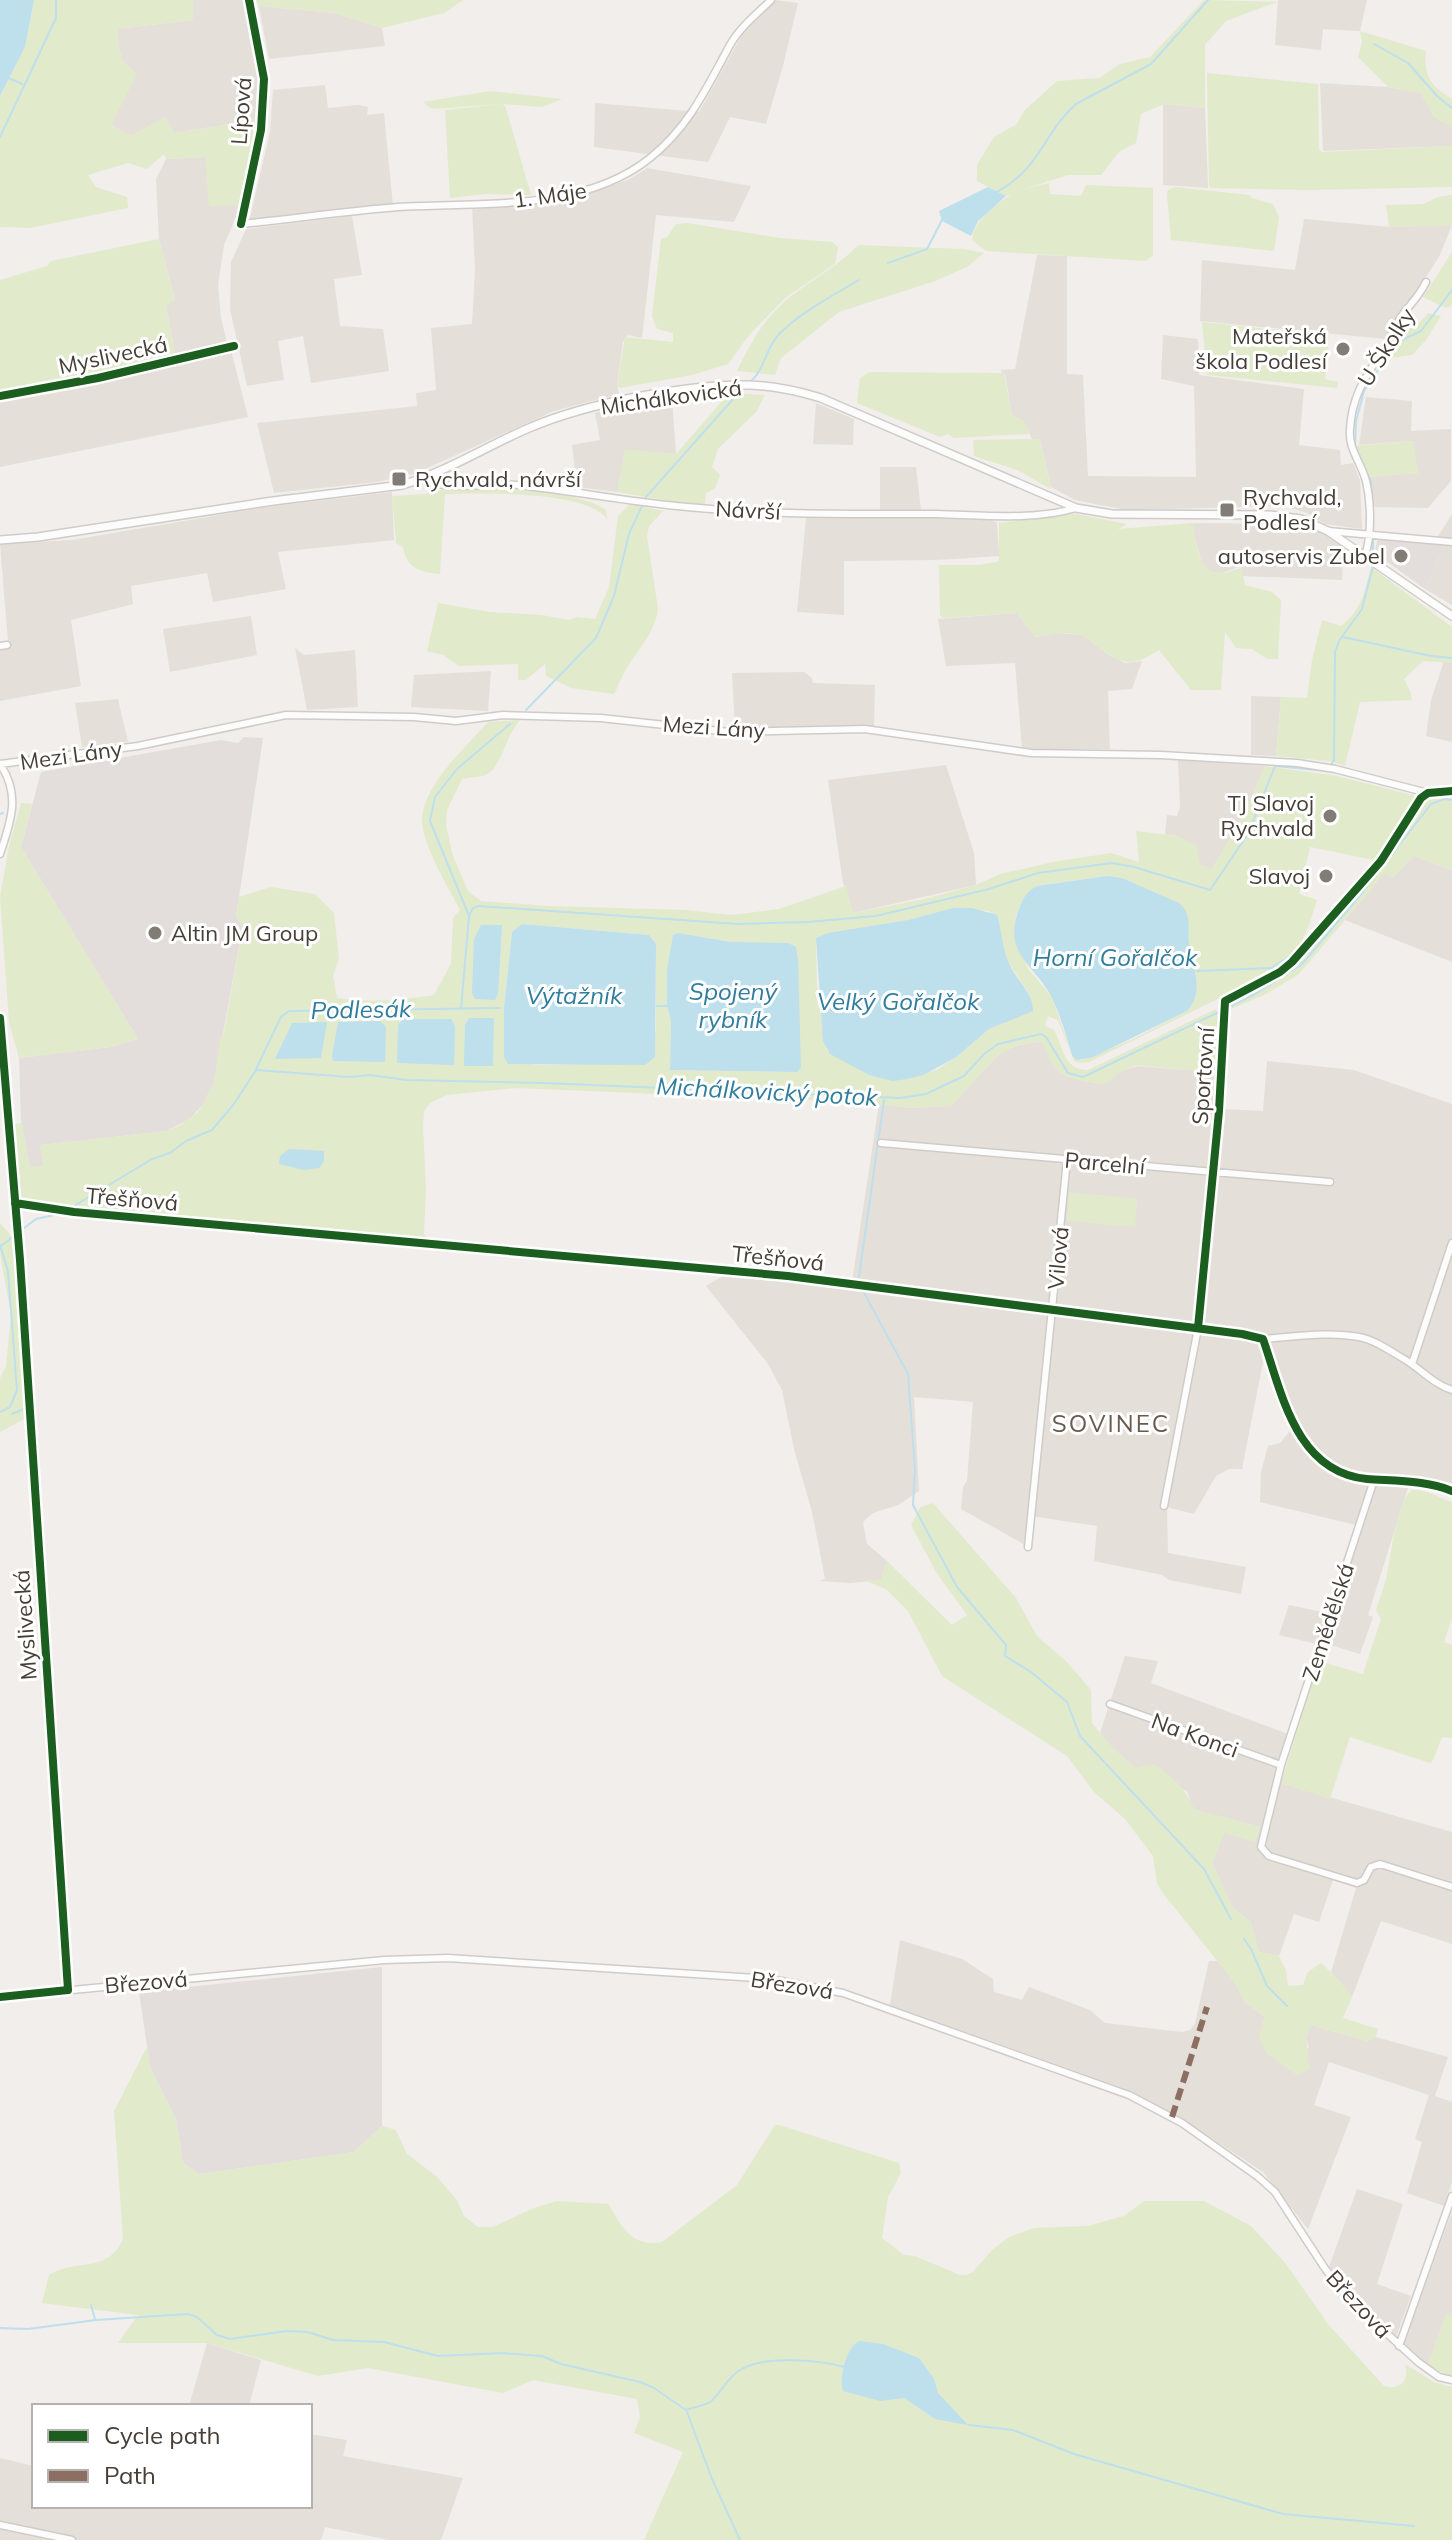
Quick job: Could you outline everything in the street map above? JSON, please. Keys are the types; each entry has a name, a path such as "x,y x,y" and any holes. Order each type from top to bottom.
{"street":[{"name":"Lípová","path":"241,224 261,130 264,79 249,0"},
{"name":"1. Máje","path":"241,224 394,208 560,197 594,189 621,178 650,158 677,133 694,112 742,28 771,0"},
{"name":"U Školky","path":"1365,555 1369,509 1365,479 1351,448 1349,432 1352,410 1359,387 1401,316 1420,296 1426,282"},
{"name":"Myslivecká","path":"0,396 98,378 234,346"},
{"name":"Michálkovická","path":"0,540 389,487 421,479 524,430 575,412 658,395 751,385 788,389 821,398 1076,508 1112,514 1279,516 1301,519 1328,531 1452,616"},
{"name":"Návrší","path":"421,479 433,484 504,484 686,507 750,511 976,515 1063,512 1076,508"},
{"path":"1328,531 1452,542"},
{"name":"Mezi Lány","path":"0,764 138,746 286,715 414,717 456,721 503,715 601,718 729,732 865,729 1031,753 1161,755 1297,763 1335,769 1428,793"},
{"path":"0,764 8,776 14,801 13,815 0,854"},
{"path":"1428,793 1452,791"},
{"name":"Sportovní","path":"1164,1506 1198,1328 1225,1001 1280,972 1292,962 1381,861 1421,798 1428,793"},
{"name":"Myslivecká","path":"0,1018 3,1110 19,1244 68,1990"},
{"name":"Parcelní","path":"881,1143 1330,1182"},
{"name":"Vilová","path":"1028,1547 1067,1160"},
{"name":"Třešňová","path":"15,1203 74,1212 788,1276 1263,1339 1327,1335 1358,1337 1382,1346 1452,1390"},
{"path":"1412,1364 1452,1243"},
{"path":"1263,1339 1287,1413 1306,1444 1319,1457 1348,1476 1430,1485 1452,1491"},
{"name":"Zemědělská","path":"1374,1480 1281,1765 1261,1838 1264,1853 1357,1883 1364,1880 1371,1867 1380,1864 1452,1887"},
{"name":"Na Konci","path":"1110,1704 1281,1765"},
{"name":"Březová","path":"0,1997 384,1960 448,1958 771,1979 843,1993 1129,2095 1182,2123 1275,2192 1345,2295 1399,2346 1439,2377 1452,2380"},
{"path":"1399,2346 1452,2196"},
{"path":"0,2525 72,2540"}],"shaded area":[{"path":"193,0 244,0 258,76 255,120 174,133 165,117 131,136 111,125 118,110 121,59 117,29 193,20"},
{"path":"775,0 798,3 766,124 730,117 708,162 594,147 595,103 699,112 743,33"},
{"path":"1278,0 1367,0 1360,31 1323,29 1321,50 1275,45"},
{"path":"259,6 334,13 382,28 385,46 269,59"},
{"path":"1320,83 1388,87 1421,93 1434,117 1452,127 1452,146 1323,151"},
{"path":"325,85 328,108 358,105 368,107 367,115 384,113 393,206 249,222 270,132 273,90"},
{"path":"1163,104 1205,108 1208,188 1163,185"},
{"path":"206,157 210,205 241,205 224,245 218,285 227,343 175,355 166,304 175,300 159,239 156,179 166,159"},
{"path":"647,168 751,186 734,222 656,215 642,338 628,335 623,342 617,385 619,394 554,411 414,474 377,482 274,493 257,423 417,406 416,393 436,390 431,328 472,324 475,270 472,205 570,198 628,180"},
{"path":"352,216 362,275 334,279 340,326 383,329 389,371 311,383 303,336 278,341 284,380 247,386 230,309 231,262 246,229"},
{"path":"1304,219 1390,227 1452,225 1439,257 1385,339 1200,321 1202,260 1295,270"},
{"path":"1037,255 1067,256 1067,374 1083,375 1088,476 1196,477 1194,386 1161,379 1163,335 1198,339 1199,375 1304,389 1299,445 1340,450 1341,465 1353,463 1360,480 1362,529 1325,524 1307,513 1284,506 1126,510 1075,500 1051,487 1040,440 1032,439 1024,422 1012,415 1005,374 1001,370 1015,369"},
{"path":"231,350 248,417 0,467 0,401"},
{"path":"1366,397 1412,401 1411,431 1451,429 1451,481 1428,508 1371,507 1368,477 1418,473 1412,441 1359,445"},
{"path":"672,398 676,454 625,450 617,492 577,487 572,445 600,440 595,413"},
{"path":"816,403 854,419 853,445 813,444"},
{"path":"880,467 916,467 921,510 976,511 997,523 999,556 844,561 844,615 797,612 806,518 801,510 880,511"},
{"path":"392,492 394,540 278,552 286,589 213,602 207,573 131,586 133,604 71,620 81,686 0,701 0,642 8,641 0,544 72,540 266,507"},
{"path":"1452,514 1452,605 1425,589 1445,545 1437,538"},
{"path":"1191,523 1295,524 1323,532 1343,546 1342,580 1242,576 1242,568 1239,567 1222,573 1210,572 1202,563"},
{"path":"1378,536 1445,545 1425,589 1375,553"},
{"path":"1017,613 1035,637 1059,633 1083,635 1125,663 1142,661 1132,689 1108,691 1110,749 1022,749 1015,663 946,666 938,619"},
{"path":"251,616 257,655 170,672 163,629"},
{"path":"295,648 304,655 355,650 358,707 307,710"},
{"path":"1444,661 1452,663 1452,742 1426,736 1431,700"},
{"path":"491,671 488,711 411,707 414,675"},
{"path":"804,672 813,683 875,685 874,726 735,728 732,673"},
{"path":"1251,696 1281,697 1276,756 1251,755"},
{"path":"118,699 128,742 82,747 75,703"},
{"path":"244,737 263,738 236,917 243,925 214,1082 203,1104 190,1119 166,1131 41,1145 43,1166 30,1167 21,1120 19,1058 110,1047 138,1039 21,847 41,772 221,740 238,743"},
{"path":"1178,760 1265,766 1244,815 1212,869 1200,865 1178,836 1165,834 1167,815 1177,816 1180,807"},
{"path":"946,765 974,853 976,885 853,913 843,883 828,780"},
{"path":"1414,856 1452,870 1452,962 1345,920 1384,873 1393,877"},
{"path":"1041,1041 1053,1065 1069,1077 1085,1081 1103,1084 1123,1070 1138,1066 1224,1073 1222,1109 1263,1111 1267,1061 1354,1070 1452,1104 1452,1487 1442,1492 1408,1488 1368,1615 1373,1617 1360,1654 1324,1643 1279,1635 1289,1605 1327,1613 1356,1525 1260,1502 1261,1472 1268,1446 1280,1443 1290,1431 1264,1357 1242,1469 1229,1469 1216,1476 1194,1514 1167,1507 1168,1553 1246,1567 1241,1594 1094,1561 1097,1526 1031,1516 1027,1546 961,1509 963,1487 967,1481 973,1402 914,1397 919,1491 898,1505 873,1513 863,1522 867,1544 887,1561 881,1580 850,1583 819,1581 825,1579 782,1390 768,1364 706,1286 726,1274 851,1288 879,1104 909,1108 951,1106 997,1056 1014,1046"},
{"path":"1125,1656 1158,1661 1151,1683 1288,1734 1273,1781 1452,1832 1452,1944 1381,1921 1352,1997 1331,1972 1356,1888 1333,1880 1319,1922 1294,1914 1279,1956 1259,1952 1250,1921 1233,1908 1212,1863 1224,1833 1260,1827 1193,1809 1187,1791 1136,1768 1113,1749 1100,1733"},
{"path":"900,1940 962,1959 993,1979 994,1992 1022,2000 1029,1987 1090,2010 1105,2023 1182,2032 1190,2030 1195,2023 1209,1961 1218,1961 1245,2002 1265,2017 1259,2038 1309,2048 1306,2038 1311,2025 1367,2041 1376,2037 1448,2057 1435,2096 1452,2102 1452,2182 1444,2206 1407,2193 1422,2142 1415,2139 1429,2095 1329,2062 1314,2105 1351,2117 1308,2229 1263,2172 1184,2120 1129,2090 890,2005"},
{"path":"382,1967 382,2126 354,2152 199,2174 183,2163 176,2119 150,2067 139,1992"},
{"path":"1357,2189 1403,2204 1377,2284 1411,2296 1396,2337 1349,2292 1329,2267"},
{"path":"1452,2212 1452,2315 1446,2314 1428,2365 1403,2345"},
{"path":"207,2343 261,2360 250,2404 190,2404"},
{"path":"312,2434 347,2440 343,2456 463,2478 441,2540 389,2540 325,2527 321,2540 0,2540 0,2458 32,2466 32,2508 312,2508"}],"green space":[{"path":"34,0 193,0 193,20 117,29 121,59 137,74 111,125 131,136 165,117 174,133 255,120 241,205 209,206 205,157 166,159 164,154 147,169 128,163 88,175 96,187 127,197 128,208 30,228 0,227 0,96 25,47"},
{"path":"256,0 463,0 444,13 382,28 334,13 259,6"},
{"path":"1204,0 1277,2 1226,21 1205,45 1205,108 1164,104 1141,114 1136,143 1120,151 1101,175 1068,175 1024,189 1049,183 1050,194 1081,196 1086,185 1153,188 1153,255 1146,261 986,251 972,240 981,220 1011,195 1006,196 977,181 977,165 994,137 1017,124 1025,110 1057,81 1099,78 1120,64 1150,57"},
{"path":"1360,31 1426,51 1430,80 1452,99 1452,127 1434,117 1421,93 1388,87 1358,57 1362,42"},
{"path":"1207,73 1318,84 1319,149 1322,152 1452,146 1452,187 1212,188 1209,186"},
{"path":"490,91 562,99 542,107 503,104 531,195 485,194 450,198 445,110 501,104 432,109 423,102"},
{"path":"1175,187 1250,195 1273,204 1279,217 1274,251 1171,240 1167,195 1168,190"},
{"path":"1452,195 1452,223 1449,226 1389,227 1386,205 1424,204"},
{"path":"687,223 780,238 832,242 838,247 835,264 785,298 750,334 728,364 692,375 620,388 617,386 625,337 673,342 673,333 657,329 652,316 661,239 667,237 676,224"},
{"path":"159,239 175,301 166,305 175,355 75,379 0,391 0,280 47,266 51,261"},
{"path":"858,245 963,249 984,253 967,267 935,281 839,312 781,358 775,375 737,371 746,352 775,310"},
{"path":"1452,252 1452,305 1446,308 1423,297"},
{"path":"1428,313 1441,316 1426,340 1412,355 1390,358 1385,367 1382,358 1400,333 1420,322"},
{"path":"1202,322 1329,335 1325,379 1338,382 1337,388 1207,375"},
{"path":"869,372 1004,373 1012,415 1024,421 1029,434 954,438 948,434 940,437 857,403 860,378"},
{"path":"729,393 765,395 757,411 718,449 712,467 720,475 715,488 706,493 705,504 687,504 617,492 625,449 676,454"},
{"path":"973,440 1040,440 1051,489 1017,470 974,456"},
{"path":"1413,441 1418,473 1368,477 1353,446"},
{"path":"445,489 552,493 592,502 606,510 607,519 596,510 556,498 445,494 440,574 426,572 415,568 407,560 403,547 396,543 392,496 426,494"},
{"path":"630,504 663,511 649,526 647,536 658,609 653,627 614,694 571,688 546,676 545,664 526,680 518,680 518,664 459,666 443,655 427,651 438,603 490,612 569,620 577,617 595,619 609,587 618,516"},
{"path":"1075,514 1127,524 1118,529 1192,523 1200,556 1208,569 1223,573 1242,568 1245,585 1272,592 1281,600 1278,659 1267,659 1252,649 1236,648 1225,632 1221,690 1191,690 1159,650 1141,660 1127,662 1113,657 1082,636 1063,633 1035,637 1017,613 943,618 940,615 939,565 978,565 999,561 999,523"},
{"path":"1371,567 1452,627 1452,663 1423,661 1404,679 1412,700 1360,702 1345,766 1329,761 1276,756 1281,697 1307,698 1322,620 1341,626 1348,620 1362,599"},
{"path":"520,720 492,770 482,776 462,779 447,810 446,826 453,856 468,891 481,901 685,910 731,915 779,909 846,886 853,913 924,899 976,885 1000,874 1053,862 1111,853 1139,862 1136,831 1178,836 1197,846 1200,865 1212,869 1244,815 1265,766 1337,776 1416,796 1379,861 1310,847 1299,894 1317,900 1297,949 1273,972 1089,1062 1074,1061 1058,1020 1048,1016 1045,1026 1054,1030 1065,1057 1074,1066 1088,1070 1216,1009 1219,1023 1216,1073 1137,1065 1123,1070 1104,1084 1083,1081 1058,1070 1040,1041 1014,1046 997,1056 951,1106 909,1108 858,1102 516,1088 447,1095 430,1103 424,1111 424,1234 428,1238 182,1218 21,1198 14,1124 22,1123 30,1167 43,1165 40,1145 166,1131 197,1113 214,1082 224,1032 243,925 236,917 239,897 271,887 315,894 334,913 339,959 333,976 337,998 386,1000 434,995 451,964 453,918 460,910 436,865 422,819 430,793 438,780 488,722","holes":["1107,876 1178,903 1187,917 1197,986 1193,1003 1187,1011 1131,1040 1082,1060 1072,1055 1052,997 1029,970 1016,944 1016,916 1022,901 1037,886","953,908 989,911 1004,956 1028,992 1003,1023 989,1029 938,1069 907,1079 869,1075 826,1049 817,986 816,938","522,924 649,935 656,944 656,1031 585,1064 536,1065 504,1057 504,1008 512,932","678,933 758,943 800,1043 801,1068 797,1072 670,1070 671,1021 667,1005 673,935"]},
{"path":"1452,794 1452,870 1414,856 1393,877 1384,874 1299,974 1266,994 1229,1010 1230,1002 1295,966 1366,883 1427,800 1432,796"},
{"path":"21,803 32,804 21,847 138,1039 110,1047 19,1058 9,1022 0,897"},
{"path":"1069,1192 1137,1199 1135,1227 1067,1221"},
{"path":"0,1223 9,1233 14,1247 26,1418 0,1432 0,1378 6,1367 11,1315 0,1254"},
{"path":"1412,1490 1428,1492 1452,1502 1452,1618 1444,1642 1452,1645 1452,1738 1442,1737 1430,1763 1350,1737 1330,1799 1281,1783 1318,1664 1323,1662 1363,1674 1381,1619 1376,1610 1386,1579 1398,1517 1406,1496"},
{"path":"933,1503 1016,1598 1037,1636 1068,1663 1091,1690 1092,1723 1113,1749 1136,1768 1155,1764 1178,1784 1194,1809 1260,1827 1255,1842 1224,1833 1212,1863 1233,1908 1250,1921 1259,1952 1279,1956 1286,1970 1288,1986 1303,1985 1308,1972 1321,1963 1352,1997 1343,2018 1378,2029 1376,2037 1367,2041 1311,2025 1306,2038 1310,2069 1297,2075 1267,2054 1259,2038 1265,2017 1245,2002 1235,1983 1162,1892 1157,1883 1153,1856 1125,1819 1094,1792 1067,1756 942,1676 908,1611 886,1589 866,1581 881,1579 887,1561 952,1625 967,1615 936,1572 911,1525 920,1507"},
{"path":"147,2047 150,2067 176,2119 183,2163 199,2174 354,2152 382,2126 396,2130 407,2154 436,2176 457,2200 464,2216 478,2227 493,2227 557,2201 609,2204 629,2234 643,2242 662,2242 737,2185 775,2125 899,2163 901,2173 888,2197 882,2238 904,2255 915,2256 960,2275 973,2272 992,2250 1009,2237 1034,2228 1087,2226 1124,2216 1144,2201 1204,2201 1251,2226 1286,2264 1328,2324 1384,2386 1395,2387 1403,2383 1405,2364 1434,2382 1452,2387 1452,2540 644,2540 683,2452 634,2433 640,2417 637,2399 533,2380 503,2393 368,2368 318,2376 207,2343 118,2343 138,2315 42,2303 49,2275 109,2257 123,2239 114,2111"},
{"path":"1446,2313 1452,2315 1452,2377 1428,2365"}],"water":[{"path":"0,0 34,0 25,47 0,96"},
{"path":"988,187 1006,196 978,221 971,236 942,221 939,211"},
{"name":"Horní Gořalčok","path":"1107,876 1122,878 1179,903 1186,912 1196,995 1187,1011 1093,1057 1077,1060 1072,1055 1051,996 1017,948 1015,924 1024,898 1037,886"},
{"name":"Velký Gořalčok","path":"953,908 972,908 997,915 1007,957 1029,995 1033,1011 989,1029 955,1058 923,1075 907,1079 893,1081 869,1075 830,1054 823,1041 816,938"},
{"name":"Výtažník","path":"522,924 649,935 656,944 655,1057 645,1065 508,1064 504,1057 504,1008 512,932"},
{"path":"481,925 502,925 498,994 495,1000 475,999 472,993 474,939"},
{"name":"Spojený rybník","path":"678,933 731,942 788,943 796,947 801,1068 797,1072 670,1070 671,1021 667,1005 667,970 673,935"},
{"path":"469,1018 494,1018 493,1066 464,1066 465,1025"},
{"path":"403,1019 451,1019 455,1026 454,1065 397,1063 398,1025"},
{"path":"380,1021 386,1027 385,1062 333,1061 338,1022"},
{"path":"327,1022 321,1058 275,1059 292,1023"},
{"path":"289,1149 324,1151 324,1161 319,1168 304,1170 279,1164 280,1156"},
{"path":"859,2341 883,2344 919,2358 934,2379 938,2393 968,2425 935,2419 904,2398 880,2401 843,2391 845,2363 850,2350"}],"waterway":[{"path":"0,137 56,18 56,0"},
{"path":"997,192 1024,172 1056,126 1076,104 1151,64 1208,0"},
{"path":"1374,44 1408,63 1452,108"},
{"path":"6,77 22,84"},
{"path":"888,263 927,249 942,220"},
{"path":"750,382 759,372 779,334 807,311 859,280"},
{"path":"1372,500 1371,482 1355,446 1356,421 1364,391 1396,343 1421,331 1452,290"},
{"path":"526,710 596,638 614,596 629,534 646,497 742,389"},
{"path":"1373,538 1373,560"},
{"path":"1331,765 1334,760 1335,652 1339,641 1362,609 1373,566"},
{"path":"1343,637 1452,658"},
{"path":"461,1009 469,916 430,821 435,797 457,769 510,724"},
{"path":"469,916 473,908 479,906 738,924 808,922 876,916 989,889 1038,873 1112,863 1210,890 1248,834 1275,766 1328,771"},
{"name":"Michálkovický potok","path":"1227,1008 1302,964 1431,804 1444,799 1452,800"},
{"name":"Podlesák","path":"1197,971 1271,968 1290,956 1301,963"},
{"name":"Podlesák","path":"657,1006 670,1006"},
{"name":"Podlesák","path":"256,1069 281,1017 289,1011 500,1008"},
{"name":"Michálkovický potok","path":"69,1209 152,1159 170,1153 186,1141 212,1130 256,1070 349,1077 371,1075 406,1080 900,1098 926,1094 964,1076 998,1044 1041,1034 1046,1037 1068,1073 1083,1077 1221,1011"},
{"path":"859,1277 884,1100"},
{"name":"Michálkovický potok","path":"19,1232 36,1219 64,1213"},
{"name":"Michálkovický potok","path":"1,1246 14,1236"},
{"path":"0,1245 8,1271 17,1390 10,1407 0,1412"},
{"path":"863,1291 908,1374 915,1469 913,1505 957,1587 1006,1645 1005,1656 1031,1672 1067,1702 1080,1736 1204,1869 1231,1919"},
{"name":"Michálkovický potok","path":"12,1414 26,1408"},
{"path":"1244,1939 1267,1986 1287,2006"},
{"path":"91,2305 95,2319"},
{"path":"0,2328 28,2329 96,2320 188,2314 197,2317 217,2335 230,2339 287,2331 308,2332 333,2340 384,2342 438,2356 503,2353 542,2356 561,2364 640,2382 686,2410 710,2402 735,2373 750,2365 791,2360 845,2367"},
{"path":"687,2412 712,2479 740,2540"},
{"path":"969,2425 1013,2430 1074,2454 1283,2514 1414,2526"}],"marked path":[{"path":"1172,2117 1207,2007"}],"cycle path":[{"path":"241,224 261,130 264,79 249,0"},
{"path":"0,396 98,378 234,346"},
{"path":"1198,1328 1219,1111 1225,1001 1280,972 1292,962 1381,861 1421,798 1428,793 1452,791"},
{"path":"0,1018 20,1260 68,1990 0,1997"},
{"path":"15,1203 74,1212 788,1276 1242,1334 1263,1339 1296,1427 1323,1462 1343,1473 1367,1479 1421,1483 1452,1491"}],"place":[{"name":"Mateřská škola Podlesí","path":"1343,349"},
{"name":"Rychvald, návrší","path":"399,479"},
{"name":"Rychvald, Podlesí","path":"1227,510"},
{"name":"autoservis Zubel","path":"1401,556"},
{"name":"TJ Slavoj Rychvald","path":"1330,816"},
{"name":"Slavoj","path":"1326,876"},
{"name":"Altin JM Group","path":"155,933"}],"district":[{"name":"SOVINEC","path":"1111,1424"}]}
